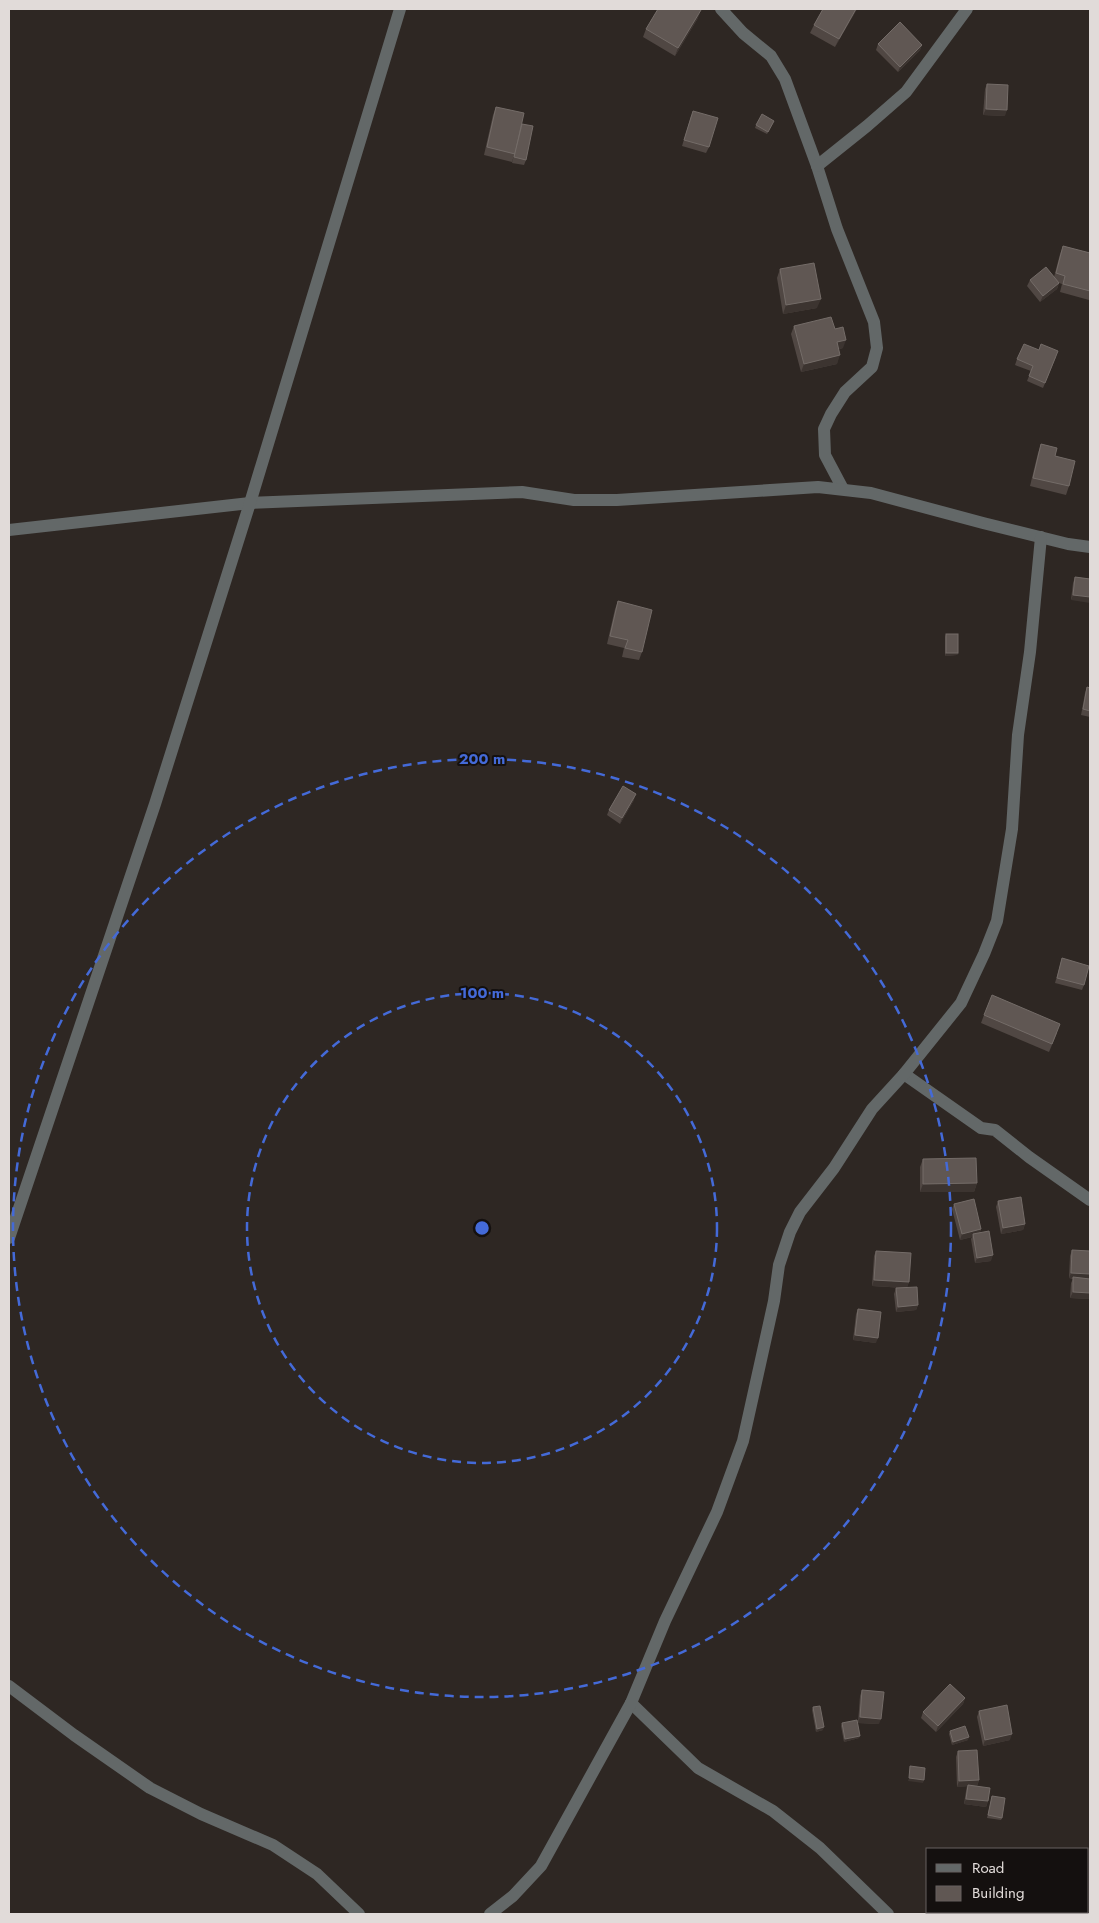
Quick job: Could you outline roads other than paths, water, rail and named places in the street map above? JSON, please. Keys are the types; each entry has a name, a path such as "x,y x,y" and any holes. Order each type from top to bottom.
{"street":[{"path":"9,1238 155,804 250,503 400,9"},
{"path":"721,9 743,33 771,56 784,79 837,229 874,322 877,348 872,367 845,392 824,429 825,455 843,489"},
{"path":"816,166 906,92 967,9"},
{"path":"9,530 250,503 522,492 574,500 617,500 818,487 871,493 1041,537 1090,547"},
{"path":"490,1914 513,1896 541,1866 630,1703 665,1621 717,1512 744,1440 780,1265 790,1232 800,1212 834,1168 872,1109 904,1074 961,1004 997,921 1012,829 1018,735 1030,652 1041,537"},
{"path":"904,1074 981,1128 995,1130 1029,1157 1090,1200"},
{"path":"9,1686 74,1735 150,1788 201,1814 273,1845 317,1874 359,1914"},
{"path":"630,1703 698,1768 773,1811 820,1848 888,1914"}]}
